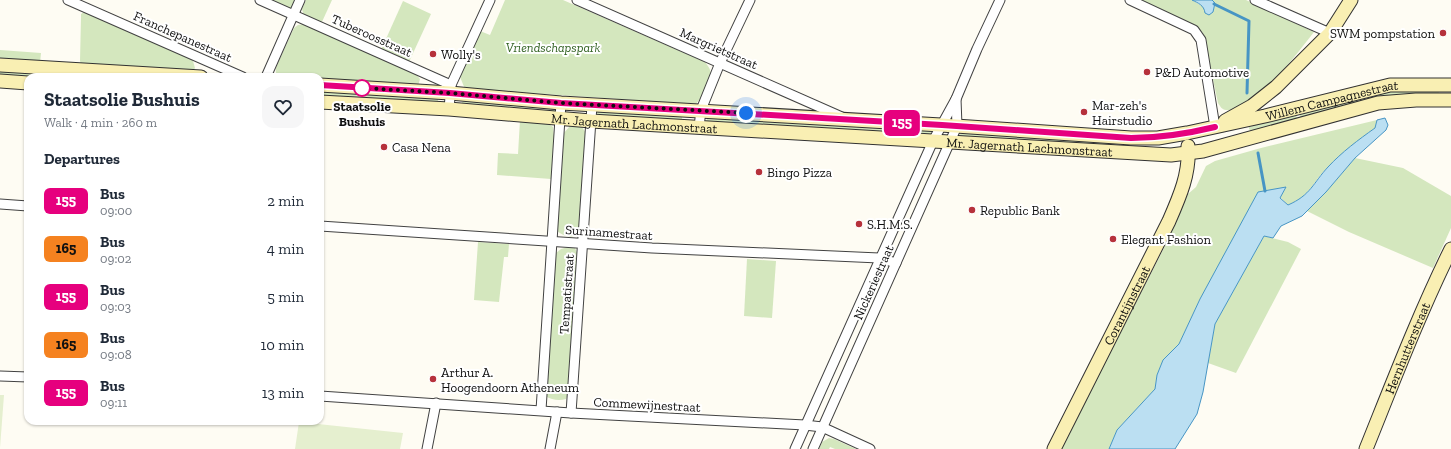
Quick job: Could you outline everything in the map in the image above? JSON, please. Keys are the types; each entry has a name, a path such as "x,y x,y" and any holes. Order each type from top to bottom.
{"main road":[{"path":"1215,127 1252,106 1276,87 1330,33 1351,0"},
{"path":"0,65 48,72 79,73"},
{"path":"0,81 24,83"},
{"name":"Mr. Jagernath Lachmonstraat","path":"324,85 451,89 561,103 701,110 850,121 942,125 1131,138 1158,138 1215,127"},
{"name":"Willem Campagnestraat","path":"1215,127 1390,85 1451,85"},
{"name":"Willem Campagnestraat","path":"1203,151 1378,103 1416,100 1451,100"},
{"name":"Mr. Jagernath Lachmonstraat","path":"324,102 449,109 591,121 950,142 1171,154 1203,151"},
{"name":"Corantijnstraat","path":"1054,449 1169,220 1181,193 1186,178 1188,153 1187,133"},
{"path":"1171,154 1186,178 1203,151"},
{"name":"Hernhutterstraat","path":"1366,449 1401,360 1430,292 1451,249"}],"street":[{"name":"Franchepanestraat","path":"68,0 234,73"},
{"name":"Tuberoosstraat","path":"260,0 451,89"},
{"path":"268,73 300,0"},
{"path":"449,109 451,89 490,0"},
{"name":"Margrietstraat","path":"576,0 850,121"},
{"path":"699,127 701,110 720,63 734,37 750,0"},
{"name":"Nickeriestraat","path":"795,449 932,141 956,99 1000,0"},
{"path":"1130,0 1194,30 1201,40 1215,127"},
{"path":"1255,0 1330,33"},
{"path":"956,99 958,126"},
{"name":"Tempatistraat","path":"541,410 561,103"},
{"name":"Tempatistraat","path":"571,413 592,105"},
{"name":"Nickeriestraat","path":"813,449 958,126"},
{"path":"0,204 24,206"},
{"name":"Surinamestraat","path":"324,226 652,248 879,258 896,263"},
{"path":"0,376 24,377"},
{"name":"Commewijnestraat","path":"324,396 571,413 805,425 822,427 870,449"},
{"path":"427,449 436,403"},
{"path":"550,449 557,412"}],"green space":[{"path":"266,0 296,0 293,7 290,9"},
{"path":"306,0 332,0 321,24 304,16 302,9"},
{"name":"Vriendschapspark","path":"505,0 563,0 705,62 711,72 709,81 696,104 465,89 460,77 480,31 490,35"},
{"path":"1139,0 1192,0 1210,13 1213,12 1215,4 1212,0 1246,0 1314,32 1282,71 1264,89 1237,107 1231,110 1225,110 1221,108 1218,103 1203,33 1197,27"},
{"path":"403,1 431,14 409,62 381,50"},
{"path":"84,12 190,58 193,61 195,68 193,71 81,64 81,14"},
{"path":"304,24 415,73 420,79 418,86 324,80 324,73 276,73 277,65 294,28 298,25"},
{"path":"0,50 41,53 40,63 0,60"},
{"path":"0,70 39,73 24,73 24,77 0,77"},
{"path":"324,91 438,99 438,103 324,98"},
{"path":"1386,91 1438,91 1440,95 1300,117 1300,113"},
{"path":"467,100 554,108 555,112 462,105 462,102"},
{"path":"598,111 682,116 682,120 596,115"},
{"path":"1295,115 1298,118 1297,120 1251,131 1249,129 1249,127"},
{"path":"708,117 931,131 931,135 706,121"},
{"path":"520,120 549,124 553,127 554,136 551,179 497,175 498,153 518,154"},
{"path":"1377,120 1375,128 1333,162 1302,197 1288,205 1280,197 1286,187 1200,299 1179,344 1163,360 1157,375 1155,389 1117,430 1109,449 1061,449 1164,248 1188,194 1196,187 1206,166 1215,161 1261,148"},
{"path":"570,126 582,127 586,133 580,230 572,236 563,235 557,231 563,134"},
{"path":"964,132 1108,141 1117,146 1163,149 959,137 959,135"},
{"path":"1355,158 1403,168 1451,196 1451,228 1433,268 1349,232 1307,211 1326,192"},
{"path":"1264,236 1288,242 1301,249 1236,373 1208,363 1215,324"},
{"path":"478,242 509,244 508,257 504,257 499,302 474,300"},
{"path":"568,247 575,248 578,255 569,392 566,399 558,400 545,396 556,253 561,249"},
{"path":"747,259 776,261 772,318 744,316"},
{"path":"0,395 4,395 0,448"},
{"path":"299,425 324,425 403,433 400,449 295,449"},
{"path":"829,438 856,449 835,449 830,447 829,449 819,449 822,442"}],"water":[{"path":"1192,0 1212,0 1215,3 1213,12 1209,15 1205,13 1202,6"},
{"path":"1385,118 1388,125 1386,130 1355,158 1326,192 1302,216 1281,226 1273,238 1264,236 1215,324 1203,392 1197,414 1175,449 1109,449 1117,430 1155,389 1157,375 1163,360 1179,344 1200,299 1258,192 1286,187 1280,198 1288,205 1296,201 1307,193 1339,156 1375,128 1377,120"}],"waterway":[{"path":"1214,4 1249,21 1247,93"},
{"path":"1258,153 1265,191"}],"bus line":[{"name":"155","path":"324,85 450,93 561,103 701,110 850,121 942,125 1131,138 1158,138 1215,127"}],"place":[{"name":"SWM pompstation","path":"1443,33"},
{"name":"Wolly's","path":"433,54"},
{"name":"P&D Automotive","path":"1147,72"},
{"name":"Staatsolie Bushuis","path":"362,88"},
{"name":"Mar-zeh's Hairstudio","path":"1084,112"},
{"name":"Casa Nena","path":"384,147"},
{"name":"Bingo Pizza","path":"759,172"},
{"name":"Republic Bank","path":"972,210"},
{"name":"S.H.M.S.","path":"859,224"},
{"name":"Elegant Fashion","path":"1113,239"},
{"name":"Arthur A. Hoogendoorn Atheneum","path":"433,379"}],"route":[{"path":"362,88 450,93 561,103 746,113"}]}
